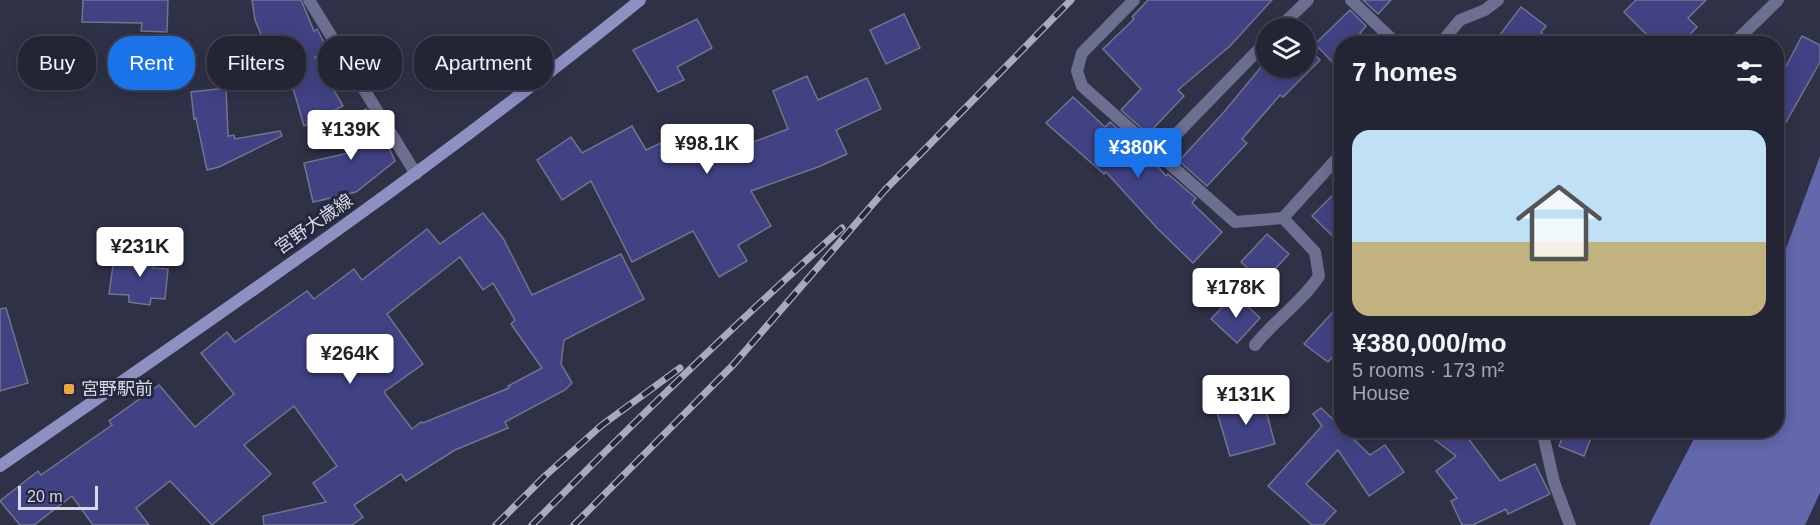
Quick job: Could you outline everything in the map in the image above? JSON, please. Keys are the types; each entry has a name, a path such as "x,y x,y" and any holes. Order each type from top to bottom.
{"main road":[{"name":"宮野大歳線","path":"0,466 416,174 549,74 639,0"}],"street":[{"path":"309,0 416,174"},
{"path":"1134,0 1082,52 1077,72 1082,86 1235,222 1283,218 1334,162"},
{"path":"1289,18 1308,0"},
{"path":"1351,0 1389,36"},
{"path":"1447,36 1460,20 1485,10 1498,0"},
{"path":"1740,36 1778,0"},
{"path":"1158,153 1256,52"},
{"path":"1331,165 1334,168"},
{"path":"1255,345 1270,327 1312,288 1318,276 1315,252 1283,218"},
{"path":"1544,438 1554,482 1570,525"}],"water":[{"path":"1820,156 1820,493 1805,525 1649,525 1694,438 1784,438 1784,254"}],"building":[{"path":"83,0 168,0 167,32 141,31 142,23 82,22"},
{"path":"252,0 301,0 314,31 317,29 321,36 318,36 318,56 315,57 318,62 318,90 334,90 343,106 304,126 294,90 306,90 306,36 262,36 255,20"},
{"path":"1148,0 1272,0 1230,46 1178,90 1184,96 1148,134 1121,110 1141,89 1103,49 1134,19 1132,17"},
{"path":"1363,0 1391,0 1378,14"},
{"path":"1636,0 1706,0 1688,18 1697,27 1689,36 1648,36 1624,12"},
{"path":"1521,7 1546,26 1541,32 1545,36 1499,36"},
{"path":"1350,10 1366,26 1360,33 1363,36 1334,36 1334,64 1316,43"},
{"path":"904,14 920,48 886,64 870,30"},
{"path":"697,19 712,48 677,67 684,80 658,92 633,50"},
{"path":"1802,36 1820,45 1820,62 1784,126 1784,70"},
{"path":"1256,73 1256,78 1302,78 1283,97 1280,95 1242,139 1247,143 1207,186 1179,161"},
{"path":"807,76 818,100 867,78 881,109 836,130 847,154 751,191 771,226 738,245 747,261 719,277 693,231 632,262 591,181 562,200 537,160 571,137 582,153 632,126 646,150 665,141 666,144 705,126 719,155 788,129 773,91"},
{"path":"226,90 228,136 234,135 235,139 280,131 282,136 219,167 207,170 196,118 194,119 191,92"},
{"path":"1073,97 1105,127 1110,122 1149,156 1166,176 1168,174 1196,198 1192,203 1222,232 1193,263 1157,228 1106,172 1104,174 1046,123"},
{"path":"366,109 386,141 395,161 356,192 313,202 304,163 353,152 339,123"},
{"path":"1334,194 1334,237 1312,216"},
{"path":"483,213 503,238 532,295 621,254 644,299 564,340 561,364 572,383 565,390 505,422 508,428 455,450 406,481 401,474 354,505 363,517 352,525 264,525 263,516 326,502 313,483 337,466 294,406 244,445 271,474 212,525 170,481 136,508 149,525 93,525 72,496 34,525 20,525 0,501 38,471 41,475 112,425 109,421 159,385 195,427 234,394 201,353 227,332 235,342 307,291 314,299 354,269 362,280 427,229 440,244","holes":["460,257 483,290 493,283 515,320 511,324 542,368 508,386 509,388 421,422 412,429 384,392 423,364 387,314"]},
{"path":"1267,234 1289,254 1263,282 1241,262"},
{"path":"133,247 155,248 153,268 168,269 165,299 151,298 150,305 129,302 129,295 109,294 113,265 131,266"},
{"path":"1235,294 1260,318 1237,343 1211,319"},
{"path":"6,308 28,383 0,391 0,309"},
{"path":"1334,311 1334,355 1328,362 1304,344"},
{"path":"1262,396 1275,444 1230,456 1216,409"},
{"path":"1321,408 1334,420 1334,438 1352,438 1370,455 1385,445 1404,472 1369,496 1338,450 1306,484 1336,511 1323,525 1312,525 1268,486 1322,426 1313,414"},
{"path":"1432,438 1468,438 1500,481 1535,464 1550,494 1508,514 1506,509 1473,525 1462,525 1451,501 1457,498 1436,471 1456,456"},
{"path":"1562,438 1591,438 1584,456 1559,446"}],"railway":[{"path":"574,525 733,365 885,190 1071,0"},
{"path":"532,525 685,374 842,228"},
{"path":"496,525 545,476 602,425 680,368"}],"place":[{"name":"宮野駅前","path":"69,389"}]}
